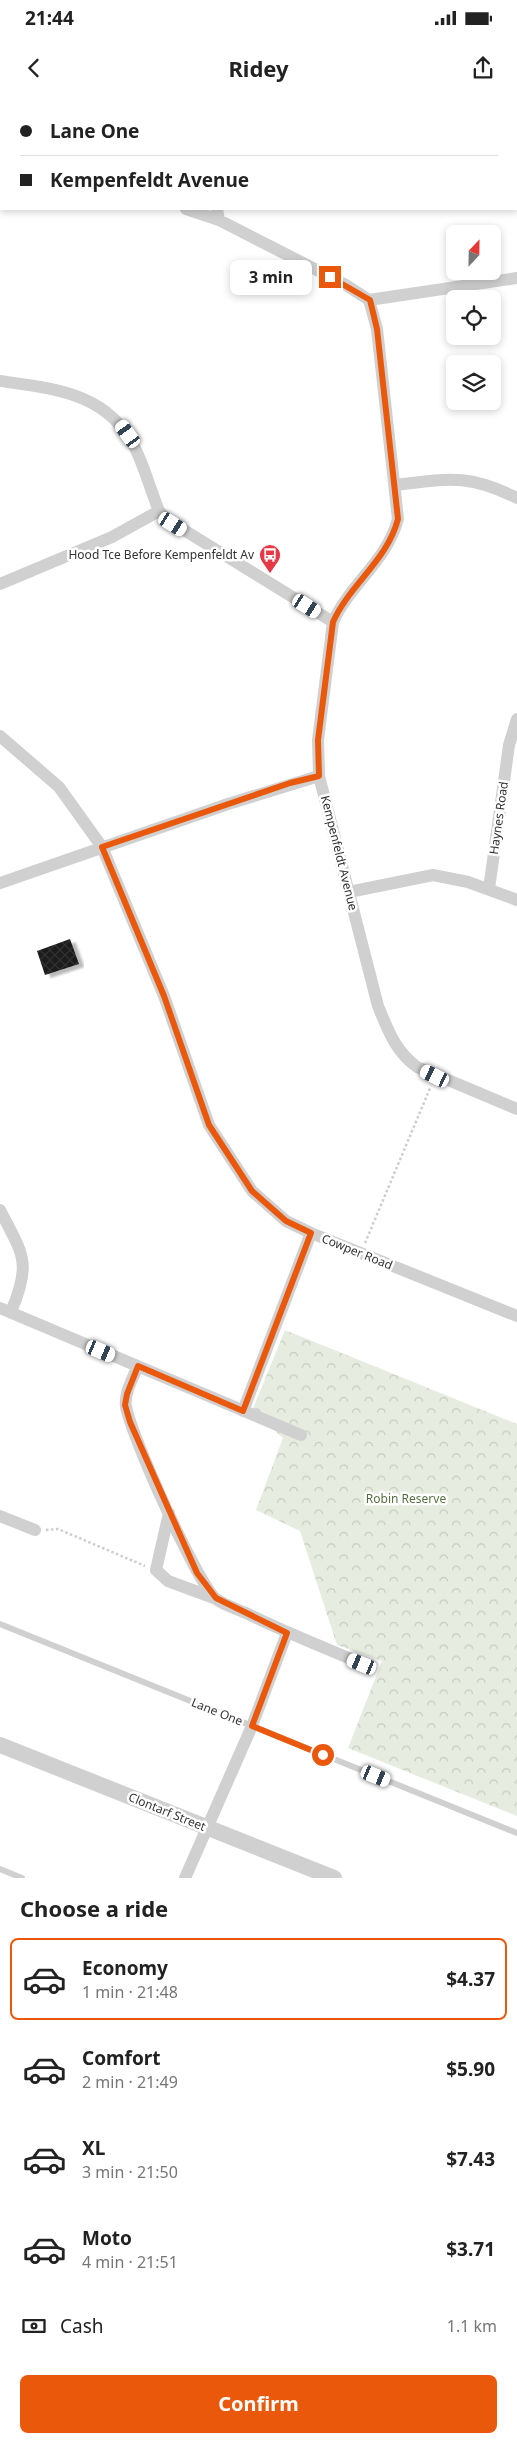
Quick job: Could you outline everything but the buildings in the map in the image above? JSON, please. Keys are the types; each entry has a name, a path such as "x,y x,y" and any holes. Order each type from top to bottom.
{"street":[{"path":"192,210 218,214 370,300 517,278"},
{"name":"Kempenfeldt Avenue","path":"370,300 377,329 398,519 390,543 382,556 339,608 333,622 318,740 319,776 378,1006 391,1039 407,1060 435,1076 517,1110"},
{"path":"0,381 58,390 92,402 106,411 119,422 137,451 159,511 173,524 333,622"},
{"path":"395,485 467,479 499,489 517,498"},
{"path":"0,584 112,537 159,511"},
{"name":"Haynes Road","path":"489,889 507,760 517,719"},
{"name":"Cowper Road","path":"0,736 59,787 102,847 164,996 209,1125 252,1191 286,1221 311,1233 517,1316"},
{"path":"0,883 290,783 319,776"},
{"path":"349,892 434,874 489,889 517,900"},
{"path":"0,1210 19,1248 24,1272 20,1289 5,1310 301,1435"},
{"path":"243,1411 311,1233"},
{"path":"138,1366 127,1394 125,1405 130,1422 197,1573 216,1598"},
{"path":"169,1513 156,1570 168,1581 216,1598 287,1633 362,1664"},
{"path":"0,1516 34,1530"},
{"path":"184,1878 252,1726 287,1633"},
{"name":"Clontarf Street","path":"0,1745 334,1878"}],"lane":[{"name":"Lane One","path":"0,1624 517,1833"},
{"path":"0,1869 22,1878"}],"path":[{"path":"361,1253 435,1076"},
{"path":"34,1530 58,1529 156,1570"}],"green space":[{"name":"Robin Reserve","path":"285,1330 517,1424 517,1816 348,1748 382,1661 337,1645 300,1531 256,1510 283,1438 252,1411"}],"place":[{"name":"Hood Tce Before Kempenfeldt Av","path":"270,574"}],"route":[{"path":"323,1755 252,1726 287,1633 216,1598 206,1587 197,1573 169,1513 130,1422 125,1405 127,1394 138,1366 243,1411 311,1233 286,1221 252,1191 209,1125 164,996 102,847 290,783 319,776 318,740 329,639 333,622 339,608 382,556 390,543 398,519 377,329 370,300 330,277"}]}
